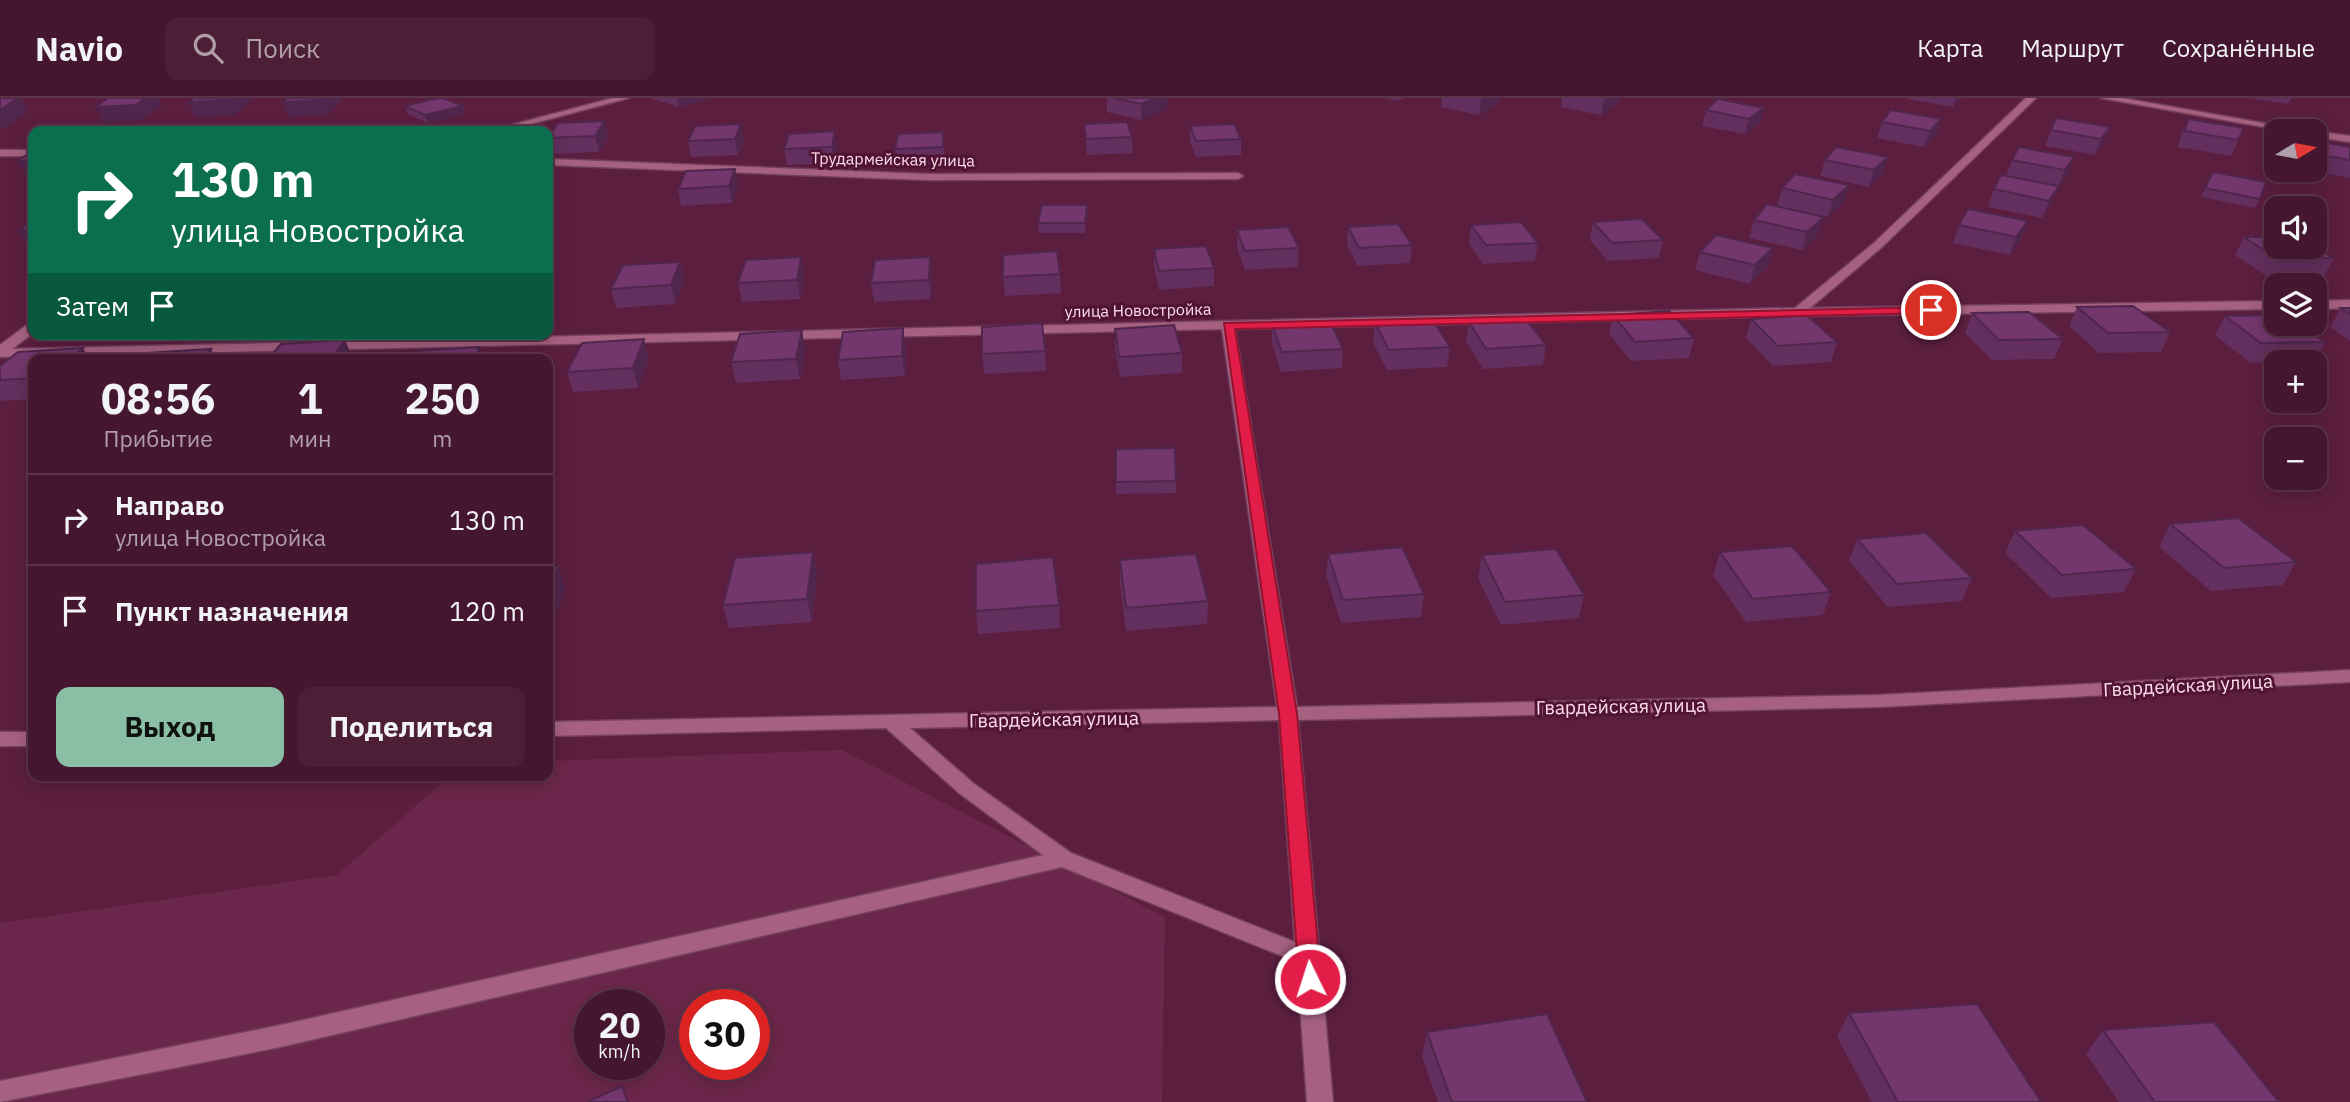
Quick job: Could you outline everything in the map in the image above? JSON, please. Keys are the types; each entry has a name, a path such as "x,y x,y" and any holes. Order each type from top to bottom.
{"street":[{"path":"513,126 624,98"},
{"path":"1798,313 1878,245 2031,98"},
{"path":"2106,98 2264,125"},
{"path":"2328,136 2350,139"},
{"path":"0,153 28,153"},
{"name":"Трудармейская улица","path":"553,162 927,177 1238,176"},
{"path":"2327,305 2350,304"},
{"name":"улица Новостройка","path":"553,340 2264,305"},
{"path":"1228,325 1288,714 1320,1102"},
{"path":"0,352 28,331"},
{"name":"улица Новостройка","path":"0,352 546,340"},
{"name":"Гвардейская улица","path":"553,729 1879,701 2350,676"},
{"path":"892,723 966,788 1063,859 1309,957"},
{"path":"0,739 28,739"},
{"path":"0,1092 276,1037 1063,859"}],"shaded area":[{"path":"842,750 1165,917 1162,1102 0,1102 0,923 337,875 444,781 553,781 553,761"}],"building":[{"path":"0,98 18,98 0,110"},
{"path":"108,98 145,98 136,105 96,107"},
{"path":"194,98 231,98 189,102"},
{"path":"287,98 323,98 283,102"},
{"path":"438,98 463,106 425,115 405,106"},
{"path":"1114,98 1157,98 1141,104"},
{"path":"1718,99 1764,108 1749,119 1706,110"},
{"path":"1891,110 1941,119 1930,131 1882,122"},
{"path":"2056,118 2110,127 2101,139 2051,130"},
{"path":"2188,119 2244,128 2238,140 2185,131"},
{"path":"604,121 595,136 553,138 553,130 558,123"},
{"path":"1127,122 1132,137 1086,139 1084,124"},
{"path":"741,124 735,139 688,141 695,126"},
{"path":"1234,124 1241,139 1196,141 1190,126"},
{"path":"835,131 832,147 784,149 789,134"},
{"path":"943,132 943,147 895,149 898,134"},
{"path":"2328,143 2350,147 2350,160 2328,156"},
{"path":"1836,147 1888,157 1874,170 1825,160"},
{"path":"2019,147 2074,157 2065,170 2012,160"},
{"path":"28,154 28,160 18,161"},
{"path":"735,169 729,186 678,189 686,171"},
{"path":"2213,172 2266,182 2260,199 2205,188"},
{"path":"1795,174 1849,185 1833,200 1782,188"},
{"path":"2001,175 2059,186 2049,201 1994,189"},
{"path":"1767,204 1824,217 1807,232 1754,220"},
{"path":"1042,205 1087,205 1085,223 1038,223"},
{"path":"1968,209 2028,221 2016,237 1959,225"},
{"path":"1642,219 1663,240 1612,243 1593,222"},
{"path":"1521,222 1538,243 1486,245 1471,225"},
{"path":"28,223 28,230 19,231"},
{"path":"1398,224 1412,245 1359,248 1348,227"},
{"path":"1288,227 1299,248 1245,251 1237,230"},
{"path":"1716,235 1773,248 1755,265 1700,252"},
{"path":"2244,237 2264,237 2264,250"},
{"path":"1206,246 1214,268 1159,271 1154,249"},
{"path":"1057,251 1060,274 1003,277 1003,255"},
{"path":"801,257 797,280 738,283 746,260"},
{"path":"930,257 929,280 871,283 875,260"},
{"path":"680,262 671,285 611,289 623,265"},
{"path":"2133,306 2170,332 2108,333 2077,307"},
{"path":"1669,311 1694,338 1635,342 1613,315"},
{"path":"2029,312 2063,339 1999,340 1972,313"},
{"path":"1806,315 1837,342 1778,346 1751,319"},
{"path":"2264,315 2264,336 2315,336 2325,342 2261,343 2225,316"},
{"path":"1525,318 1546,345 1486,349 1469,322"},
{"path":"1432,319 1450,347 1389,350 1375,323"},
{"path":"1330,321 1343,349 1282,352 1272,325"},
{"path":"1042,323 1045,351 982,354 982,327"},
{"path":"1174,325 1182,353 1119,357 1115,329"},
{"path":"903,328 902,356 838,360 843,332"},
{"path":"802,330 796,359 731,362 740,334"},
{"path":"644,339 633,368 567,372 582,343"},
{"path":"345,340 335,354 272,354 281,344"},
{"path":"480,347 476,354 414,354 416,351"},
{"path":"83,348 76,354 28,354 28,378 0,380 0,366 18,352"},
{"path":"211,349 206,354 146,353"},
{"path":"1175,448 1176,481 1116,482 1116,449"},
{"path":"2238,518 2296,562 2224,568 2170,524"},
{"path":"2083,525 2136,569 2062,575 2015,531"},
{"path":"1926,533 1972,578 1897,584 1857,539"},
{"path":"1792,546 1831,592 1753,599 1720,552"},
{"path":"1402,547 1424,594 1343,600 1328,554"},
{"path":"1556,549 1584,595 1505,602 1482,555"},
{"path":"813,552 807,599 723,605 735,558"},
{"path":"1196,554 1208,601 1126,608 1120,560"},
{"path":"1053,557 1059,605 976,611 976,564"},
{"path":"553,566 558,566 553,579"},
{"path":"1977,1004 2041,1102 1898,1102 1849,1013"},
{"path":"1547,1014 1587,1102 1452,1102 1427,1032"},
{"path":"2214,1022 2279,1102 2155,1102 2103,1030"},
{"path":"622,1086 628,1102 587,1102"}],"route":[{"path":"1310,979 1288,714 1228,325 1931,310"}]}
